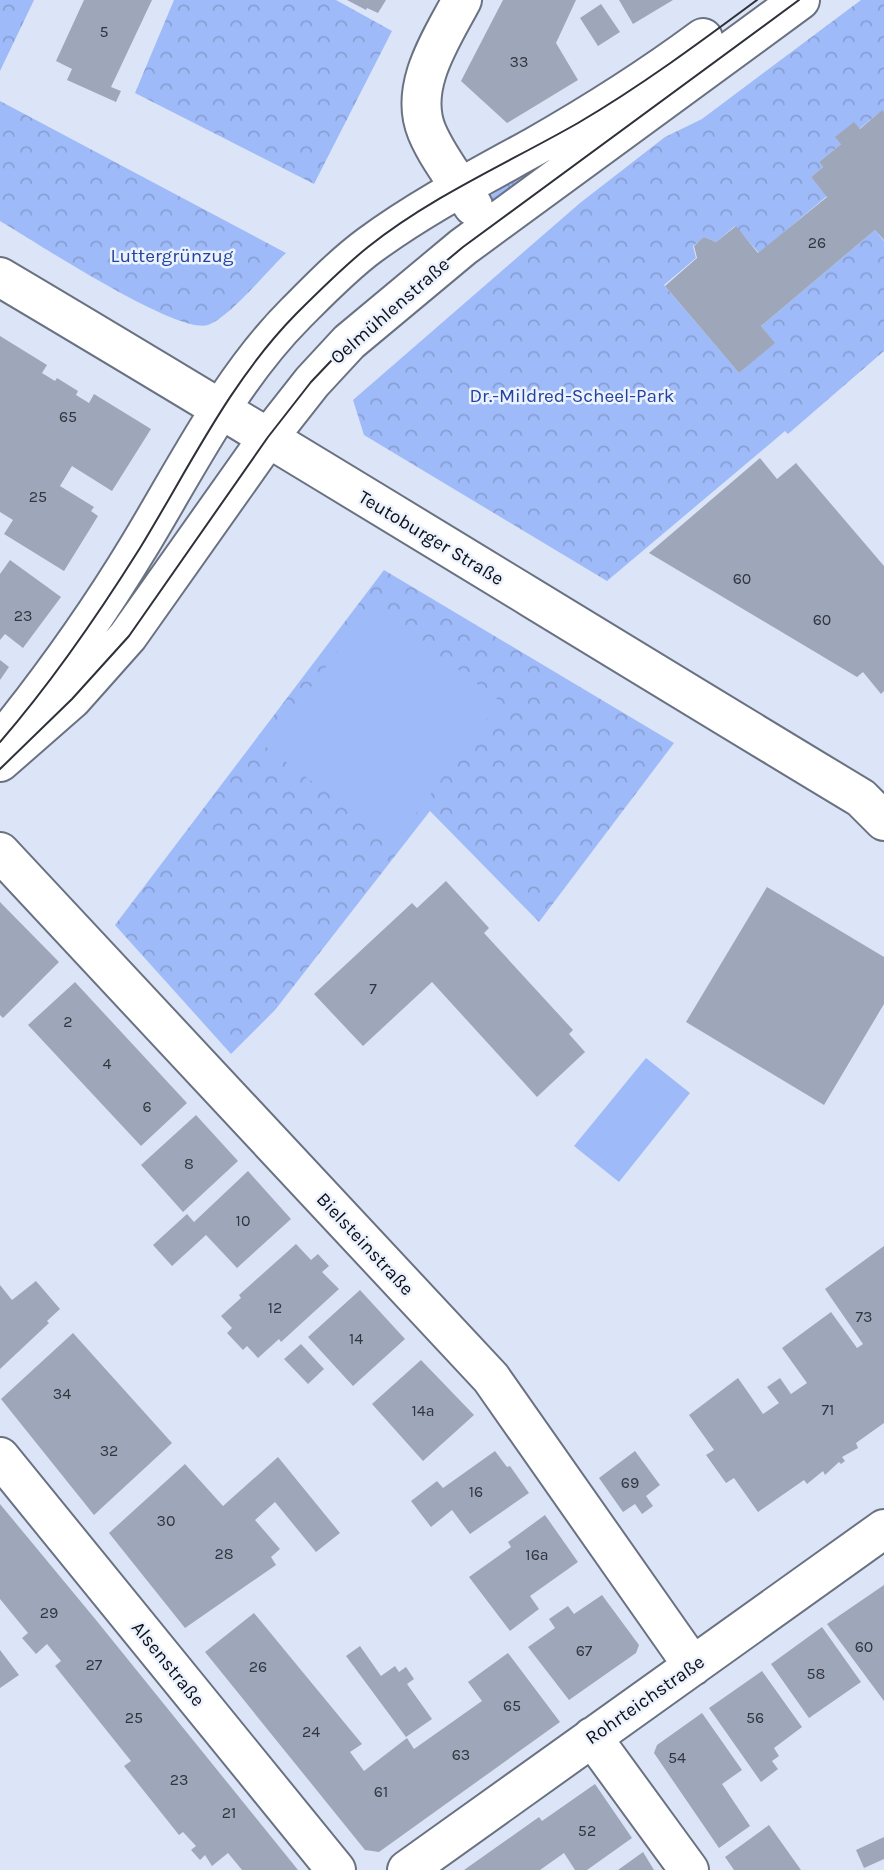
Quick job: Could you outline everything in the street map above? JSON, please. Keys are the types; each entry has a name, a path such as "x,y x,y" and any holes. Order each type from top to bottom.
{"street":[{"path":"462,0 425,76 422,105 426,131 488,229"},
{"path":"0,744 43,690 102,605 221,409 263,351 295,314 367,247 460,186 616,99 756,0"},
{"name":"Oelmühlenstraße","path":"0,762 72,699 128,636 268,438 312,382 349,342 488,229 800,0"},
{"name":"Teutoburger Straße","path":"0,277 876,807"},
{"name":"Bielsteinstraße","path":"0,852 491,1378 693,1666"},
{"name":"Alsenstraße","path":"0,1457 336,1870"},
{"name":"Rohrteichstraße","path":"407,1870 884,1529"},
{"path":"592,1737 689,1870"}],"green space":[{"path":"0,0 34,0 0,71"},
{"path":"174,0 336,0 392,31 314,184 135,93"},
{"name":"Dr.-Mildred-Scheel-Park","path":"861,0 884,0 884,113 881,111 819,162 823,167 811,177 827,196 759,253 735,226 716,242 704,237 693,246 696,258 664,285 739,373 774,343 761,326 875,230 884,241 884,351 788,434 785,431 607,581 364,435 353,400 580,203 665,137 702,119"},
{"name":"Luttergrünzug","path":"0,101 286,253 237,304 208,325 192,324 167,316 138,302 0,221"},
{"path":"531,169 539,176 493,203 490,202 490,196"},
{"path":"384,570 674,743 539,922 430,811 275,1010 231,1054 115,925"},
{"path":"372,605 500,701 394,843 266,747"},
{"path":"646,1058 690,1093 619,1182 574,1146"}],"building":[{"path":"84,0 152,0 111,87 121,91 116,102 67,80 72,69 56,61"},
{"path":"347,0 386,0 378,13"},
{"path":"503,0 576,0 556,43 578,80 507,123 461,81"},
{"path":"619,0 673,0 633,24"},
{"path":"601,4 620,32 598,46 580,18"},
{"path":"882,110 884,240 875,230 761,326 775,343 739,373 665,286 697,258 694,246 704,237 716,242 736,226 758,253 827,197 811,177 823,167 819,162 841,144 835,137 854,122 860,129"},
{"path":"0,336 47,365 42,373 55,381 57,378 78,391 76,395 89,403 94,394 151,429 112,491 72,466 60,486 94,507 91,511 98,516 64,571 4,534 13,520 0,512"},
{"path":"760,458 777,479 796,463 884,566 884,691 881,694 863,672 857,677 649,553"},
{"path":"10,560 61,597 23,648 5,634 0,640 0,574"},
{"path":"0,660 9,667 0,680"},
{"path":"446,881 489,928 484,933 573,1030 569,1034 585,1052 537,1097 432,982 363,1046 314,994 412,903 417,908"},
{"path":"767,887 884,957 884,1004 824,1105 686,1022"},
{"path":"0,902 59,962 3,1018 0,1015"},
{"path":"75,982 187,1103 141,1146 28,1025"},
{"path":"196,1115 238,1161 183,1212 141,1165"},
{"path":"248,1171 291,1219 237,1268 206,1235 172,1266 153,1245 187,1214 194,1222"},
{"path":"296,1244 311,1260 318,1254 329,1266 322,1272 339,1289 281,1342 279,1339 258,1358 247,1346 243,1350 227,1333 232,1328 221,1316 241,1298 239,1295"},
{"path":"884,1246 884,1423 856,1443 858,1448 842,1457 845,1461 841,1464 839,1462 825,1475 823,1471 807,1484 804,1480 758,1512 734,1478 726,1483 706,1455 714,1450 689,1415 738,1378 763,1414 779,1403 767,1387 780,1378 791,1394 807,1383 782,1348 831,1312 857,1348 863,1344 825,1289"},
{"path":"36,1281 60,1309 47,1321 49,1323 0,1369 0,1285 12,1300"},
{"path":"360,1290 405,1339 353,1386 308,1337"},
{"path":"73,1333 172,1443 94,1515 1,1399"},
{"path":"301,1344 324,1369 308,1384 284,1359"},
{"path":"421,1360 474,1415 423,1461 372,1404"},
{"path":"495,1451 507,1467 510,1466 529,1493 470,1534 452,1510 431,1527 411,1501 437,1481 443,1488"},
{"path":"635,1451 660,1485 646,1496 653,1506 642,1514 635,1504 623,1512 599,1478"},
{"path":"278,1457 340,1533 316,1552 275,1502 255,1520 280,1549 271,1557 276,1565 185,1628 109,1533 185,1464 223,1506"},
{"path":"0,1504 298,1870 242,1870 228,1853 212,1866 205,1855 200,1860 191,1850 196,1846 183,1832 179,1835 124,1766 131,1761 55,1666 61,1661 47,1644 36,1654 22,1638 28,1633 0,1599"},
{"path":"545,1515 578,1562 530,1596 539,1609 510,1631 469,1577 511,1547 508,1542"},
{"path":"884,1585 884,1701 827,1624"},
{"path":"602,1595 639,1645 636,1653 569,1700 528,1647 555,1628 549,1619 568,1606 574,1614"},
{"path":"254,1613 362,1744 350,1752 364,1771 407,1738 414,1749 482,1701 468,1682 508,1653 560,1722 379,1852 365,1850 205,1652"},
{"path":"822,1627 861,1682 809,1718 771,1664"},
{"path":"360,1646 381,1676 395,1666 399,1672 406,1667 414,1679 407,1684 432,1719 406,1737 346,1656"},
{"path":"0,1650 19,1675 0,1688"},
{"path":"762,1671 802,1727 774,1748 779,1756 772,1761 778,1769 761,1782 709,1708"},
{"path":"702,1713 742,1770 722,1784 750,1826 719,1848 654,1753 657,1745"},
{"path":"595,1784 632,1838 587,1870 575,1870 564,1853 540,1870 464,1870 539,1817 542,1821"},
{"path":"769,1825 801,1870 734,1870 725,1857"},
{"path":"884,1837 884,1859 864,1868 856,1850"},
{"path":"643,1852 654,1870 618,1870"}],"tram line":[{"path":"0,742 56,672 108,598 231,396 272,340 313,297 359,255 418,212 601,109 757,0"},
{"path":"0,769 72,699 129,636 268,437 311,382 349,342 463,247 799,0"}]}
